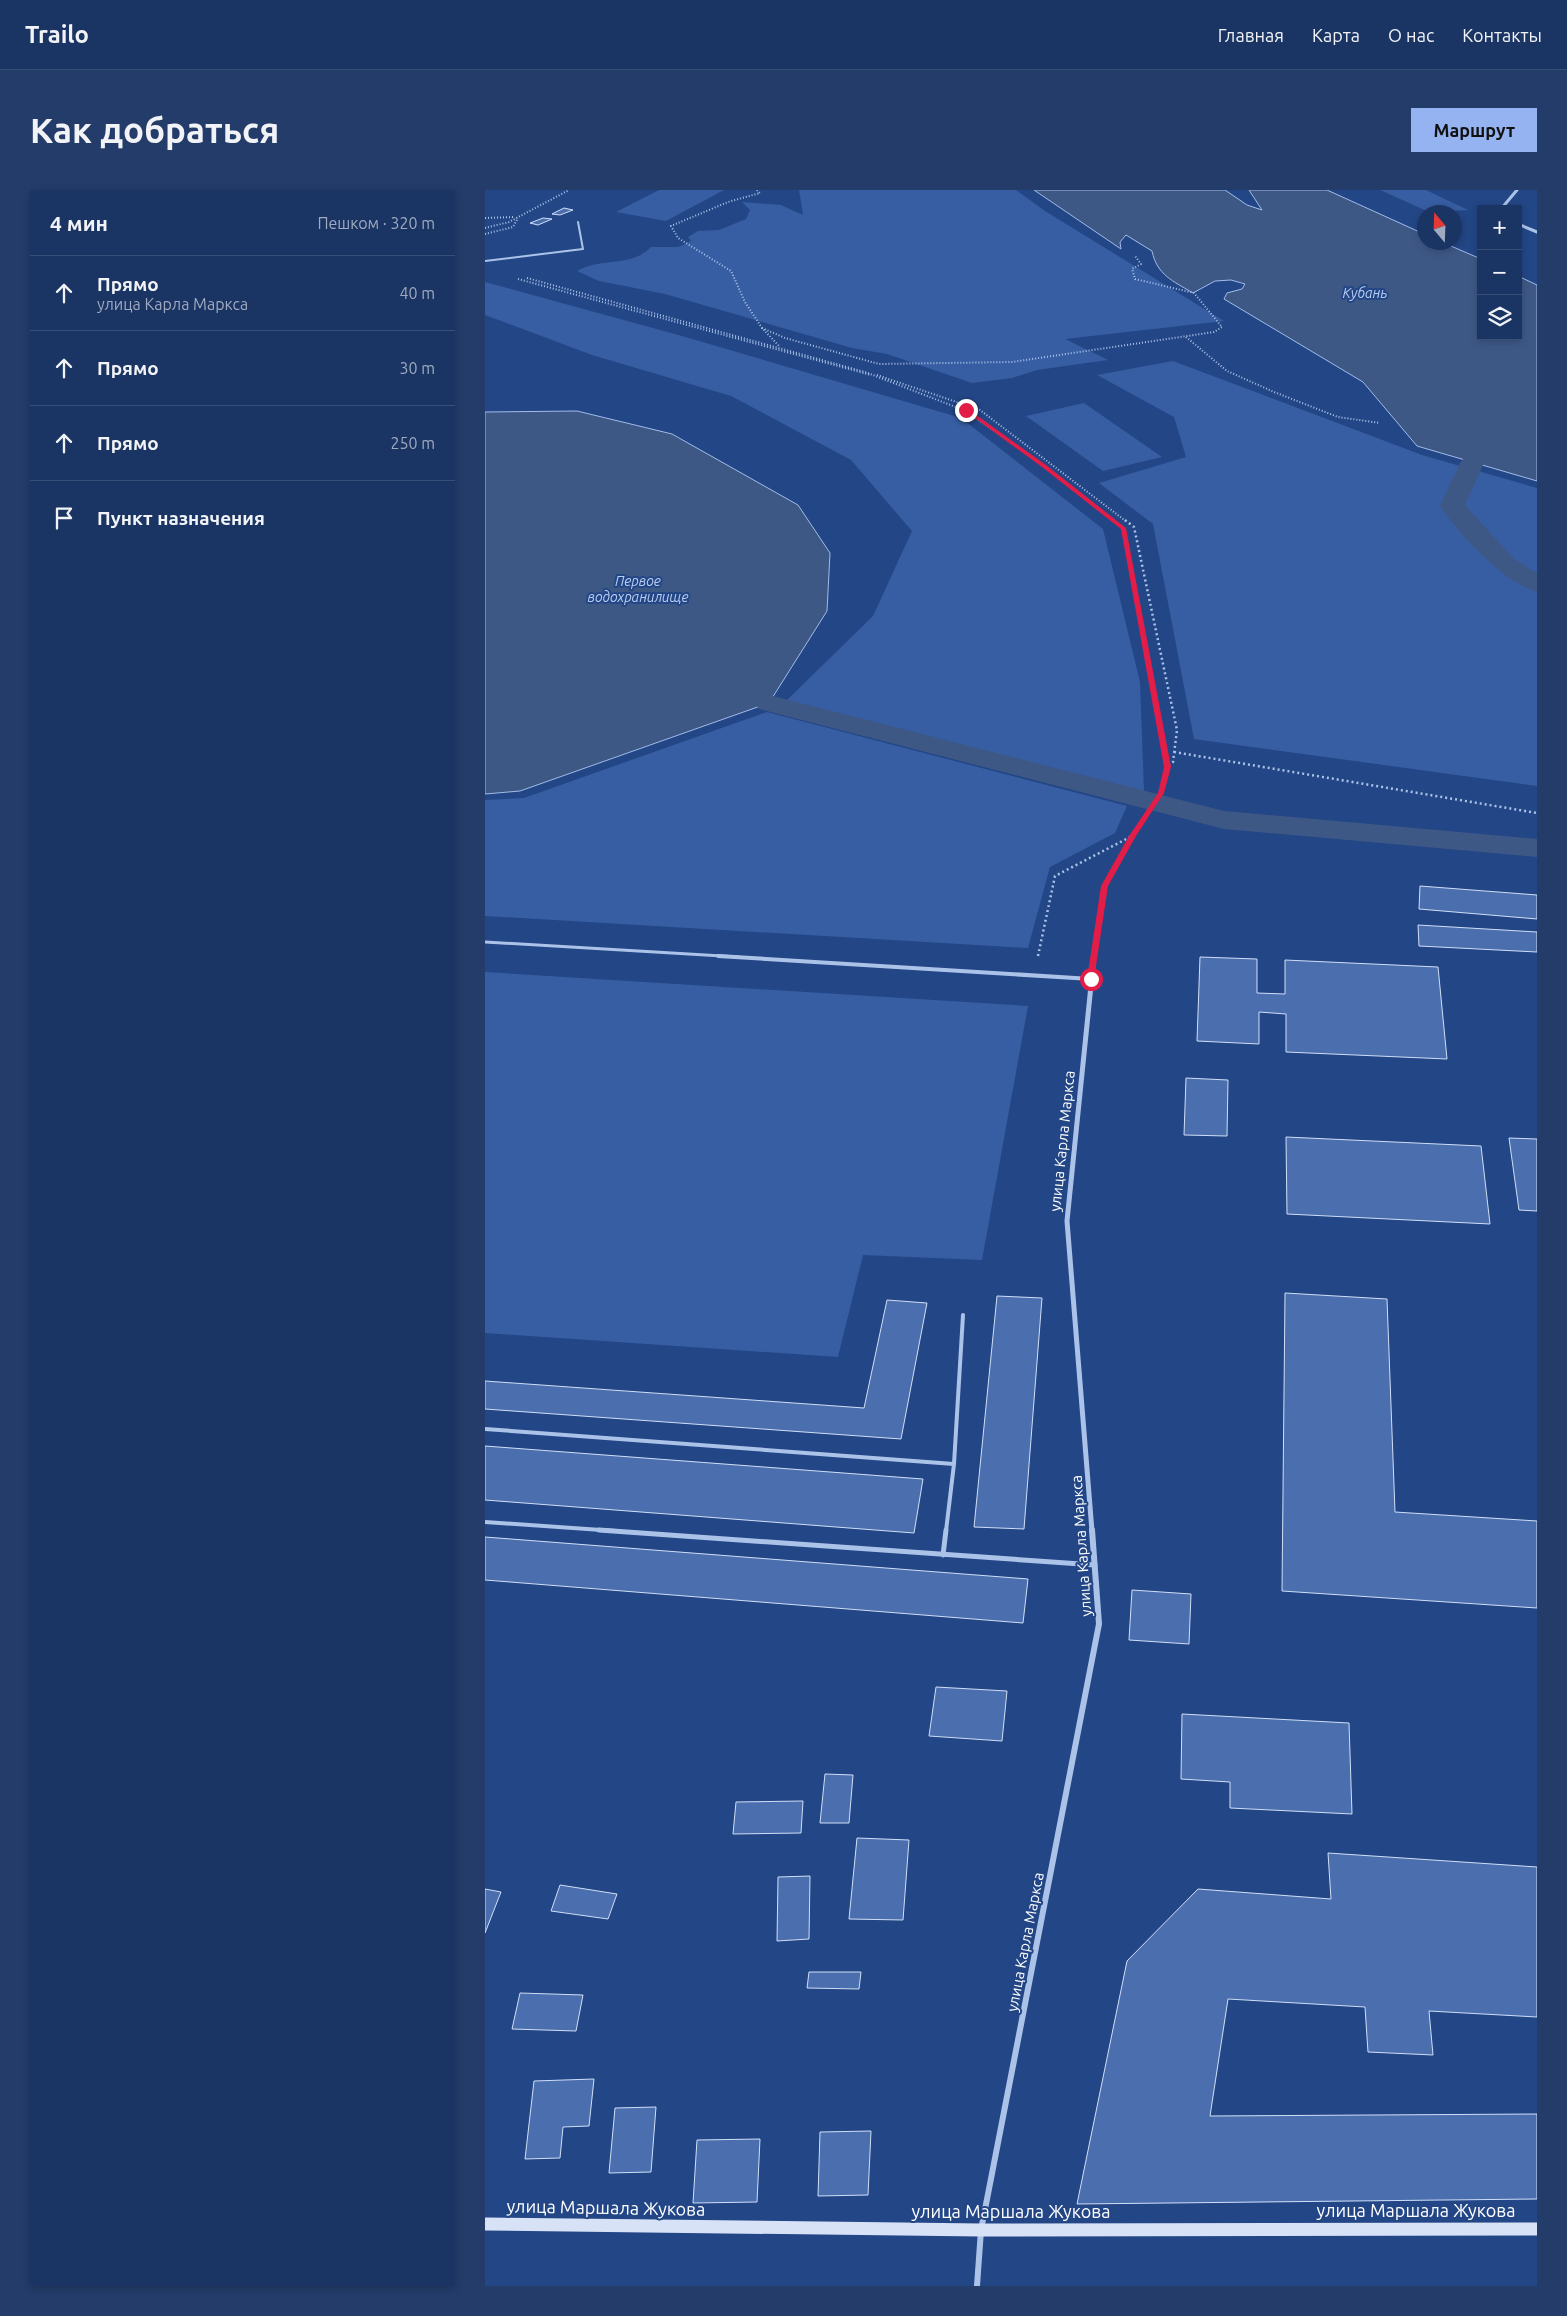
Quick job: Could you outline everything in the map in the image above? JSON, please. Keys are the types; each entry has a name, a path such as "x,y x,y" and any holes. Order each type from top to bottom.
{"main road":[{"name":"улица Маршала Жукова","path":"485,2224 981,2230 1537,2229"}],"street":[{"path":"1504,205 1517,190"},
{"path":"1522,226 1537,232"},
{"name":"улица Карла Маркса","path":"977,2286 981,2230 1099,1624 1067,1221 1091,979 1105,886"}],"lane":[{"path":"485,261 583,250 578,222"},
{"path":"485,942 1091,979"},
{"path":"943,1555 954,1464 963,1315"},
{"path":"485,1430 954,1464"},
{"path":"485,1522 1095,1565"}],"path":[{"path":"485,228 509,222 569,190"},
{"path":"757,190 760,193 727,202 671,226 678,238 731,271 745,302 762,328 781,348"},
{"path":"485,218 518,217"},
{"path":"485,234 513,227 518,217"},
{"path":"762,328 785,338 879,364 1012,362 1213,332 1222,327 1194,293 1135,279 1132,269 1141,264 1135,256"},
{"path":"1105,886 1132,836 1161,793 1167,767 1123,528 1044,466 966,410 873,375 781,348 513,276 867,375 873,375 882,375 980,410 1134,526 1177,730 1173,762 1167,767"},
{"path":"1185,336 1227,371 1258,385 1338,417 1380,423"},
{"path":"1174,752 1537,812"},
{"path":"1037,959 1055,876 1132,836"}],"shaded area":[{"path":"659,190 724,190 666,221 616,212"},
{"path":"799,190 1016,190 1045,211 1224,321 1065,339 1108,360 1037,370 1012,378 972,383 887,354 852,348 665,294 599,281 577,271 596,264 634,258 651,247 678,247 691,241 688,237 698,231 719,230 746,219 750,210 742,202 781,205 803,215"},
{"path":"1380,190 1426,190 1458,205 1417,205 1417,207"},
{"path":"485,282 682,336 961,418 1103,529 1140,682 1144,791 786,701 873,616 912,531 851,460 731,396 592,355 485,315"},
{"path":"1173,361 1422,455 1537,488 1537,786 1194,739 1153,524 1099,483 1186,457 1174,417 1097,375"},
{"path":"1084,403 1162,457 1103,471 1026,416"},
{"path":"767,712 1127,806 1115,833 1050,867 1028,948 485,916 485,800 524,798"},
{"path":"485,972 1028,1006 982,1260 863,1255 838,1357 485,1333"}],"water":[{"name":"Кубань","path":"1034,190 1225,190 1247,205 1262,210 1249,190 1327,190 1417,231 1417,250 1460,250 1477,257 1477,340 1522,340 1522,278 1537,285 1537,481 1417,446 1363,382 1224,299 1227,293 1242,289 1245,284 1231,280 1215,281 1193,293 1162,272 1154,259 1152,251 1126,235 1120,242 1121,249"},
{"name":"Первое водохранилище","path":"577,411 672,434 798,505 830,553 827,611 769,703 520,791 485,794 485,412"}],"building":[{"path":"564,208 573,210 560,215 552,214"},
{"path":"543,218 552,219 538,225 530,223"},
{"path":"1420,886 1537,895 1537,919 1419,909"},
{"path":"1418,925 1537,932 1537,952 1419,946"},
{"path":"1200,957 1257,959 1257,993 1285,994 1285,960 1438,967 1447,1059 1286,1052 1286,1014 1259,1012 1259,1044 1197,1041"},
{"path":"1186,1078 1228,1080 1227,1136 1184,1135"},
{"path":"1286,1137 1481,1146 1490,1224 1287,1214"},
{"path":"1509,1138 1537,1139 1537,1211 1519,1210"},
{"path":"1285,1293 1387,1299 1395,1512 1537,1521 1537,1608 1282,1591"},
{"path":"997,1296 1042,1298 1024,1529 974,1527"},
{"path":"887,1300 927,1303 901,1439 485,1409 485,1381 864,1408"},
{"path":"485,1446 923,1479 914,1533 485,1500"},
{"path":"485,1537 1028,1579 1023,1623 485,1580"},
{"path":"1132,1590 1191,1594 1189,1644 1129,1640"},
{"path":"936,1687 1007,1691 1002,1741 929,1736"},
{"path":"1182,1714 1349,1723 1352,1814 1230,1808 1230,1782 1181,1779"},
{"path":"825,1774 853,1775 849,1823 820,1823"},
{"path":"803,1801 801,1833 733,1834 736,1802"},
{"path":"857,1838 909,1840 903,1920 849,1919"},
{"path":"1328,1853 1537,1867 1537,2017 1429,2011 1433,2055 1368,2052 1365,2007 1228,1999 1210,2116 1537,2114 1537,2199 1077,2204 1127,1961 1198,1889 1331,1899"},
{"path":"810,1876 809,1939 777,1941 778,1877"},
{"path":"560,1885 617,1894 608,1919 551,1911"},
{"path":"485,1889 501,1892 485,1933"},
{"path":"809,1972 861,1972 859,1989 807,1988"},
{"path":"520,1993 583,1995 576,2031 512,2029"},
{"path":"594,2079 589,2126 563,2127 560,2158 525,2159 534,2081"},
{"path":"656,2107 651,2172 609,2173 615,2108"},
{"path":"871,2131 868,2195 818,2196 820,2132"},
{"path":"760,2139 757,2202 693,2203 697,2140"}],"waterway":[{"path":"1472,463 1452,506 1505,564 1537,584"},
{"path":"769,703 1224,820 1537,848"}],"route":[{"path":"966,410 1044,466 1123,528 1167,767 1161,793 1132,836 1105,886 1091,979"}]}
